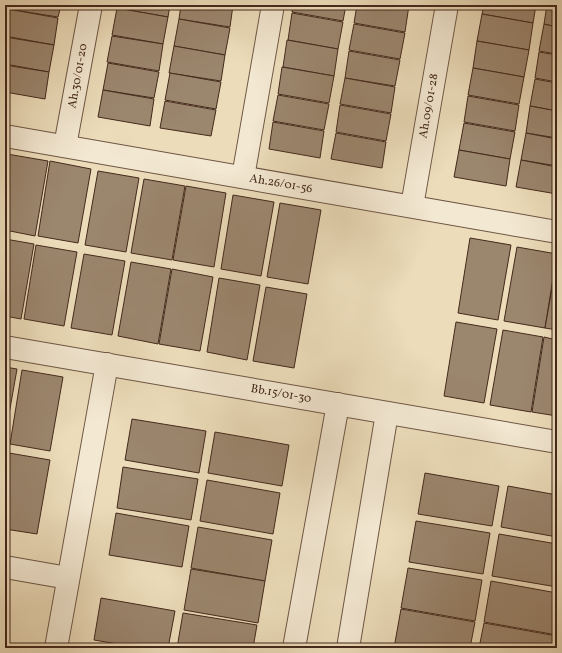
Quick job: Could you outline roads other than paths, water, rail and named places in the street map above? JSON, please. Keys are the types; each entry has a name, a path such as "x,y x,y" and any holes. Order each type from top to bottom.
{"street":[{"name":"Ah.30/01-20","path":"65,146 90,5"},
{"path":"243,177 273,5"},
{"name":"Ah.09/01-28","path":"412,206 447,5"},
{"name":"Ah.26/01-56","path":"5,136 557,232"},
{"name":"Bb.15/01-30","path":"5,347 557,442"},
{"path":"56,648 107,364"},
{"path":"294,648 338,404"},
{"path":"348,648 387,413"},
{"path":"5,567 68,578"}]}
